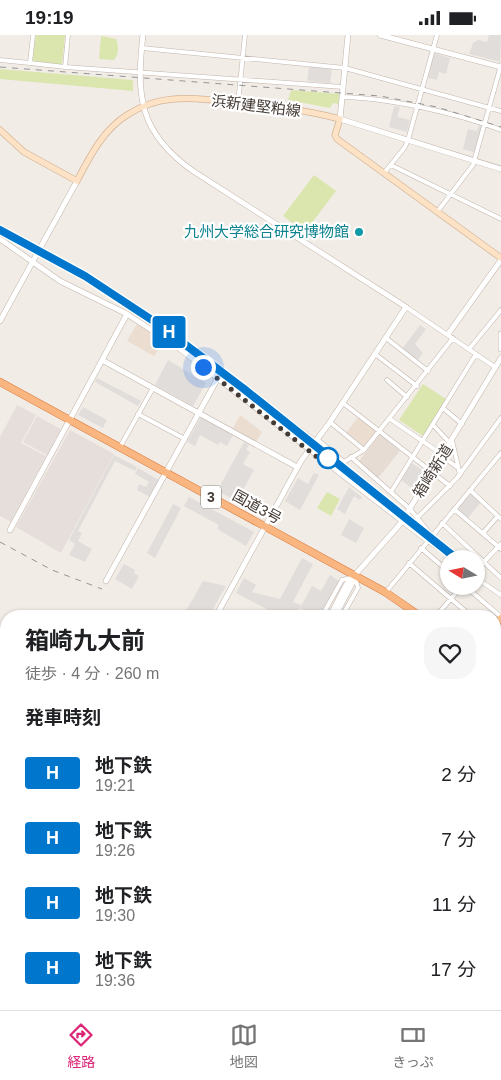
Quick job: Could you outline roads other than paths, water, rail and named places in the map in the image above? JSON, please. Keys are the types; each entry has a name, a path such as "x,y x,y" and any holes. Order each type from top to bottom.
{"highway":[{"name":"国道3号","path":"0,382 385,592 411,610"}],"main road":[{"name":"浜新建堅粕線","path":"77,181 95,148 107,132 127,115 143,107 175,99 294,109 340,119"},
{"path":"340,119 335,135 337,139 501,259"},
{"path":"0,130 24,151 77,181"}],"street":[{"path":"30,63 33,35"},
{"path":"65,67 68,35"},
{"path":"143,35 139,71 139,87 143,107 162,143 181,162 448,333 495,367"},
{"path":"238,103 245,35"},
{"path":"348,35 340,119 501,169"},
{"path":"384,173 405,147 408,140 437,35"},
{"path":"383,36 501,66 475,160 438,212"},
{"path":"142,48 345,68 490,106 501,111"},
{"path":"0,60 65,67 343,87"},
{"path":"342,97 360,97 417,108 485,124 501,130"},
{"path":"391,165 501,219"},
{"path":"0,321 77,181"},
{"path":"0,239 68,285 127,313 218,378 401,523 442,550"},
{"path":"448,333 501,259"},
{"path":"219,610 297,467 343,403 406,307"},
{"path":"469,349 501,310"},
{"path":"10,530 127,313"},
{"path":"501,334 501,349"},
{"path":"386,338 428,371"},
{"path":"317,439 344,462 364,450 417,386 453,338"},
{"path":"375,354 417,386"},
{"path":"391,492 434,426 476,354"},
{"name":"箱崎新道","path":"355,577 401,523 501,358"},
{"path":"102,360 297,467"},
{"path":"106,581 218,378"},
{"path":"387,380 407,397"},
{"path":"120,447 153,388"},
{"path":"343,403 450,486"},
{"path":"444,409 462,423"},
{"path":"138,414 185,439"},
{"path":"418,517 460,475 501,417"},
{"path":"390,419 424,441 458,468"},
{"path":"330,422 364,450"},
{"path":"434,426 451,441 460,475"},
{"path":"385,592 501,453"},
{"path":"351,457 410,509 432,535"},
{"path":"470,490 499,518 483,533"},
{"path":"454,509 500,547 485,561"},
{"path":"442,523 471,550"},
{"path":"421,549 440,565"},
{"path":"409,563 464,610"},
{"path":"485,563 501,578"},
{"path":"325,610 342,580 355,577"},
{"path":"333,610 346,585 355,577"},
{"path":"338,610 355,577"},
{"path":"345,610 358,588 355,577"},
{"path":"485,583 500,594"},
{"path":"441,610 454,595"},
{"path":"474,595 492,610"}],"railway":[{"path":"0,67 380,96 437,107 501,127"},
{"path":"0,227 15,236"},
{"path":"0,542 52,570 102,589"}],"metro line":[{"name":"H","path":"0,230 85,276 158,324 244,389 446,550"}],"place":[{"name":"九州大学総合研究博物館","path":"359,232"}]}
